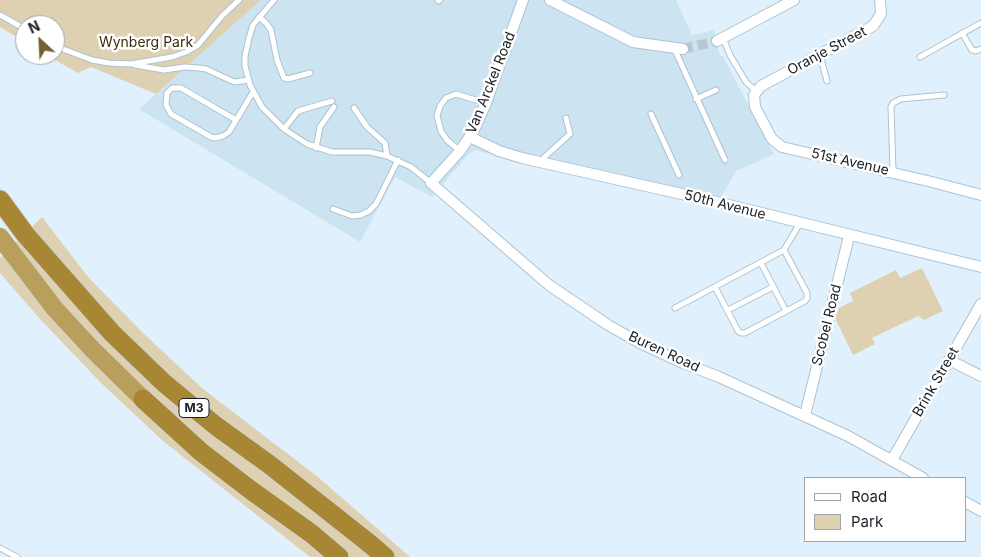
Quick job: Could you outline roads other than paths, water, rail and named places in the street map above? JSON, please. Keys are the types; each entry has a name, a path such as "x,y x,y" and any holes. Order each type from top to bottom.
{"highway":[{"name":"M3","path":"0,200 25,234 112,333 164,383 216,426 270,465 385,557"},
{"name":"M3","path":"0,237 55,308 93,350 143,399 201,452 312,534 339,557"}],"street":[{"name":"Van Arckel Road","path":"432,183 470,137 486,103 523,0"},
{"path":"550,0 564,3 633,42 679,48"},
{"path":"720,40 794,0"},
{"name":"Oranje Street","path":"756,91 762,85 873,26 881,14 880,0"},
{"name":"51st Avenue","path":"756,91 755,107 772,139 778,145 892,172 981,196"},
{"name":"50th Avenue","path":"470,137 499,151 539,162 717,202 981,268"},
{"name":"Buren Road","path":"432,183 549,285 608,325 682,363 805,415 848,436 921,477"},
{"name":"Scobel Road","path":"805,415 849,236"},
{"name":"Brink Street","path":"892,460 981,304"},
{"path":"949,360 981,376"},
{"path":"966,503 981,511"}],"lane":[{"path":"65,50 92,60 110,64 130,64 172,57 198,45 222,16 239,0"},
{"path":"274,0 254,25 247,46 246,66 248,80 262,107 284,129 299,140 316,148 340,153 370,152 387,156 411,167 432,183"},
{"path":"0,15 15,24"},
{"path":"259,17 271,30 274,39 274,50 284,78 288,79 310,73"},
{"path":"920,57 981,23"},
{"path":"962,34 972,50 981,49"},
{"path":"720,40 746,82 756,91"},
{"path":"679,48 696,99 725,160"},
{"path":"820,55 827,81"},
{"path":"130,64 164,70 186,67 200,68 232,82 248,80"},
{"path":"236,120 181,88 172,88 167,93 166,105 171,114 211,137 220,137 226,134 236,120 253,92"},
{"path":"696,99 716,90"},
{"path":"460,151 447,140 441,131 438,116 440,106 446,98 456,94 486,103"},
{"path":"892,172 891,107 893,103 901,99 944,95"},
{"path":"284,129 298,112 333,104 320,127 316,148"},
{"path":"354,108 367,127 385,143 387,156"},
{"path":"651,114 679,175"},
{"path":"539,162 570,134 566,118"},
{"path":"333,209 352,216 361,215 369,211 376,204 398,160"},
{"path":"675,308 784,250 800,224"},
{"path":"715,286 738,331 743,333 786,311 805,301 808,296 784,250"},
{"path":"760,263 786,311"},
{"path":"728,310 773,286"},
{"path":"0,548 16,557"}],"tunnel":[{"path":"683,49 717,41"}],"park label":[{"name":"Wynberg Park","path":"146,43"}]}
